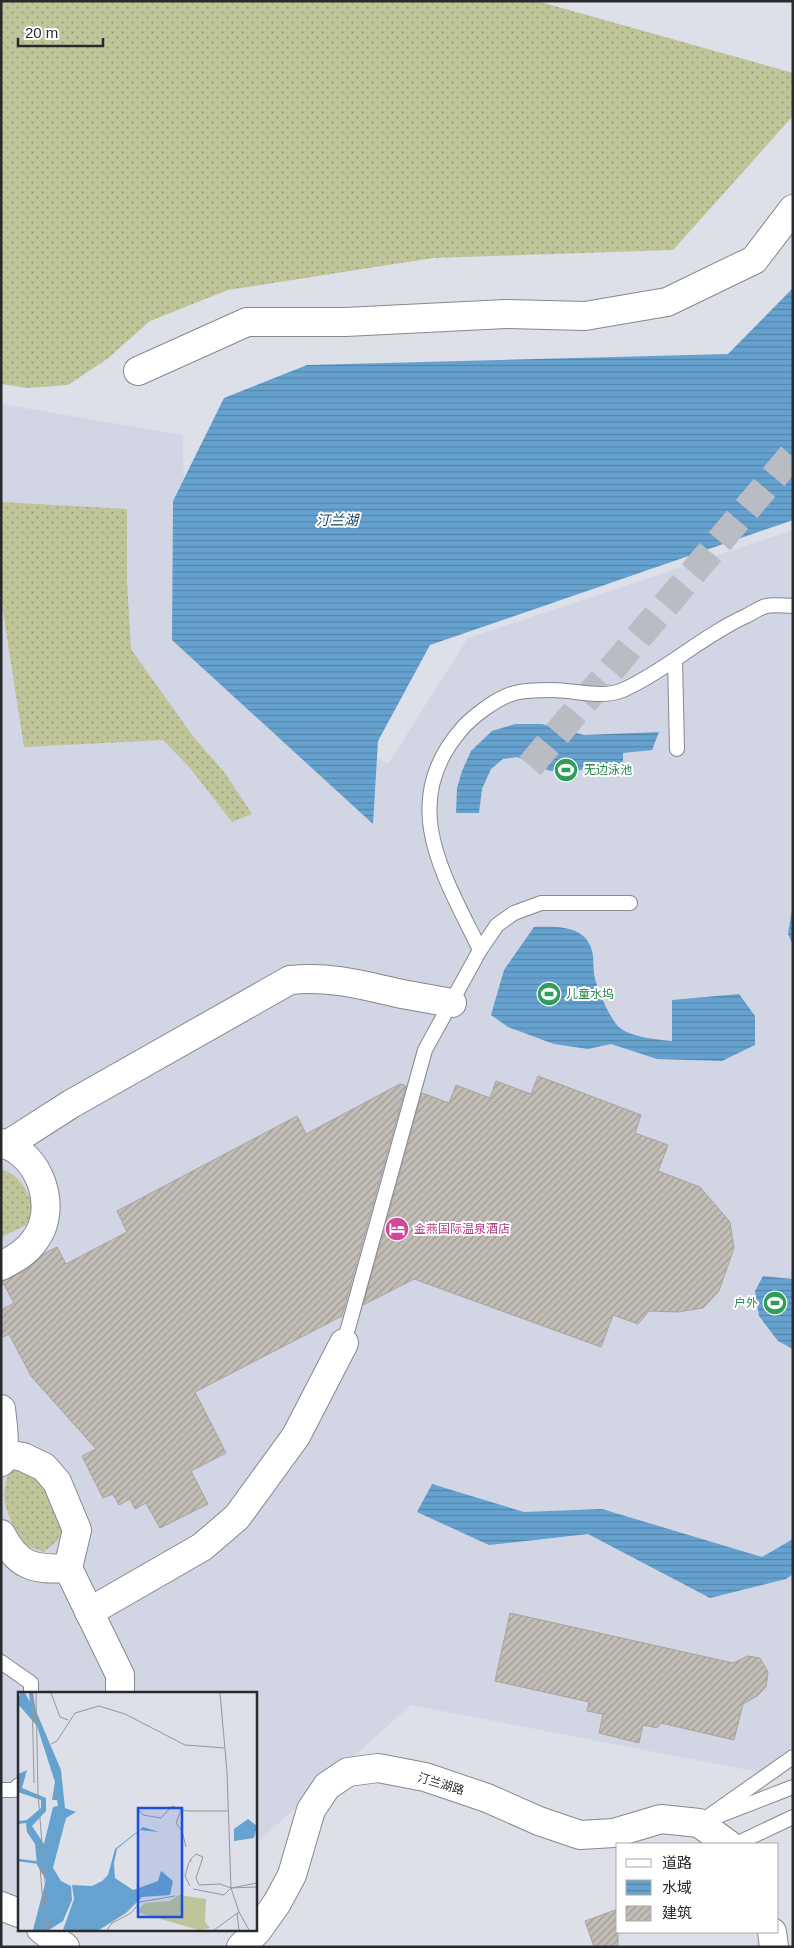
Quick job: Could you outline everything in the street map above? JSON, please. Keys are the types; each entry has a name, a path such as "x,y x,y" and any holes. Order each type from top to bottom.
{"street":[{"path":"138,371 247,322 344,322 506,314 585,316 667,302 754,260 793,209"},
{"path":"1,1266 20,1256 36,1239 44,1219 46,1196 39,1175 26,1157 4,1144 71,1104 290,980 313,978 348,981 403,994 452,1002"},
{"path":"89,1612 202,1547 237,1517 296,1436 344,1343"},
{"path":"1,1409 2,1456 23,1457 44,1467 57,1482 77,1530 68,1568 120,1675 120,1692"},
{"path":"1,1534 18,1558 34,1568 47,1570 68,1568"},
{"name":"汀兰湖路","path":"241,1947 257,1931 277,1903 292,1875 311,1810 328,1786 348,1772 378,1768 424,1777 487,1798 539,1822 580,1835 614,1833 661,1819 699,1823 727,1843"},
{"path":"1,1906 18,1913"},
{"path":"42,1930 65,1947"},
{"path":"772,1933 774,1947"}],"lane":[{"path":"480,950 440,867 429,827 430,797 434,774 446,747 467,723 489,706 514,693 552,690 595,694 618,692 644,681 726,625 768,606 793,606"},
{"path":"675,660 677,749"},
{"path":"344,1343 425,1050 480,950 497,925 514,913 541,903 630,903"},
{"path":"1,1662 31,1683 30,1692"},
{"path":"699,1823 793,1756"},
{"path":"1,1790 14,1790 18,1786"},
{"path":"699,1823 793,1787"},
{"path":"738,1843 793,1816"}],"shaded area":[{"name":"金燕国际温泉酒店","path":"1,404 183,435 185,646 388,764 468,638 793,530 793,1740 780,1776 411,1705 256,1843 256,1692 18,1692 18,1918 1,1918"}],"green space":[{"path":"1,1 537,1 793,73 793,116 673,250 433,258 228,290 150,321 107,359 68,385 28,388 1,384"},
{"path":"1,502 127,509 127,581 131,649 192,735 225,773 252,814 232,822 190,768 163,740 24,747 1,598"},
{"path":"1,1169 9,1172 21,1183 29,1196 37,1220 1,1237"},
{"path":"25,1469 39,1478 59,1512 65,1528 56,1542 44,1552 27,1546 21,1541 6,1507 4,1493 10,1471"}],"water":[{"name":"汀兰湖","path":"793,288 793,520 430,645 378,741 373,824 172,640 173,501 224,398 307,365 728,354"},
{"name":"无边泳池","path":"515,724 542,724 584,735 659,732 652,750 623,753 623,769 550,771 517,757 503,759 491,769 482,789 479,813 456,813 457,788 471,751 492,731"},
{"path":"793,904 793,945 788,934"},
{"name":"儿童水坞","path":"534,927 565,928 577,932 586,939 591,948 594,974 600,994 616,1024 625,1031 645,1038 672,1041 672,1000 739,994 755,1016 755,1045 722,1061 657,1059 611,1044 588,1049 554,1044 508,1027 491,1015 504,970"},
{"name":"户外","path":"763,1276 793,1279 793,1349 778,1341 759,1316 755,1291"},
{"path":"432,1484 524,1512 602,1509 762,1557 793,1539 793,1574 786,1579 710,1598 588,1534 489,1545 417,1512"}],"building":[{"path":"538,1076 641,1115 635,1133 668,1145 658,1171 700,1187 730,1222 734,1248 719,1291 703,1308 678,1312 649,1311 638,1324 613,1315 601,1347 414,1279 363,1305 422,1093 449,1103 456,1085 490,1098 496,1081 531,1094"},
{"path":"400,1084 406,1086 342,1316 195,1392 226,1453 191,1471 208,1504 160,1528 146,1503 135,1509 130,1499 119,1505 113,1494 103,1498 82,1456 96,1449 31,1376 9,1334 1,1338 1,1310 14,1303 2,1281 24,1271 45,1253 57,1247 66,1264 127,1232 117,1211 297,1116 306,1134"},
{"path":"510,1613 733,1663 748,1656 760,1658 768,1672 766,1687 757,1696 743,1704 734,1740 661,1723 657,1728 643,1725 639,1743 599,1733 603,1714 587,1711 589,1702 495,1681"},
{"path":"616,1910 618,1947 594,1947 585,1921"}],"tunnel":[{"path":"530,766 793,454"}],"place":[{"name":"无边泳池","path":"566,770"},
{"name":"儿童水坞","path":"549,994"},
{"name":"金燕国际温泉酒店","path":"397,1229"},
{"name":"户外","path":"775,1303"}]}
